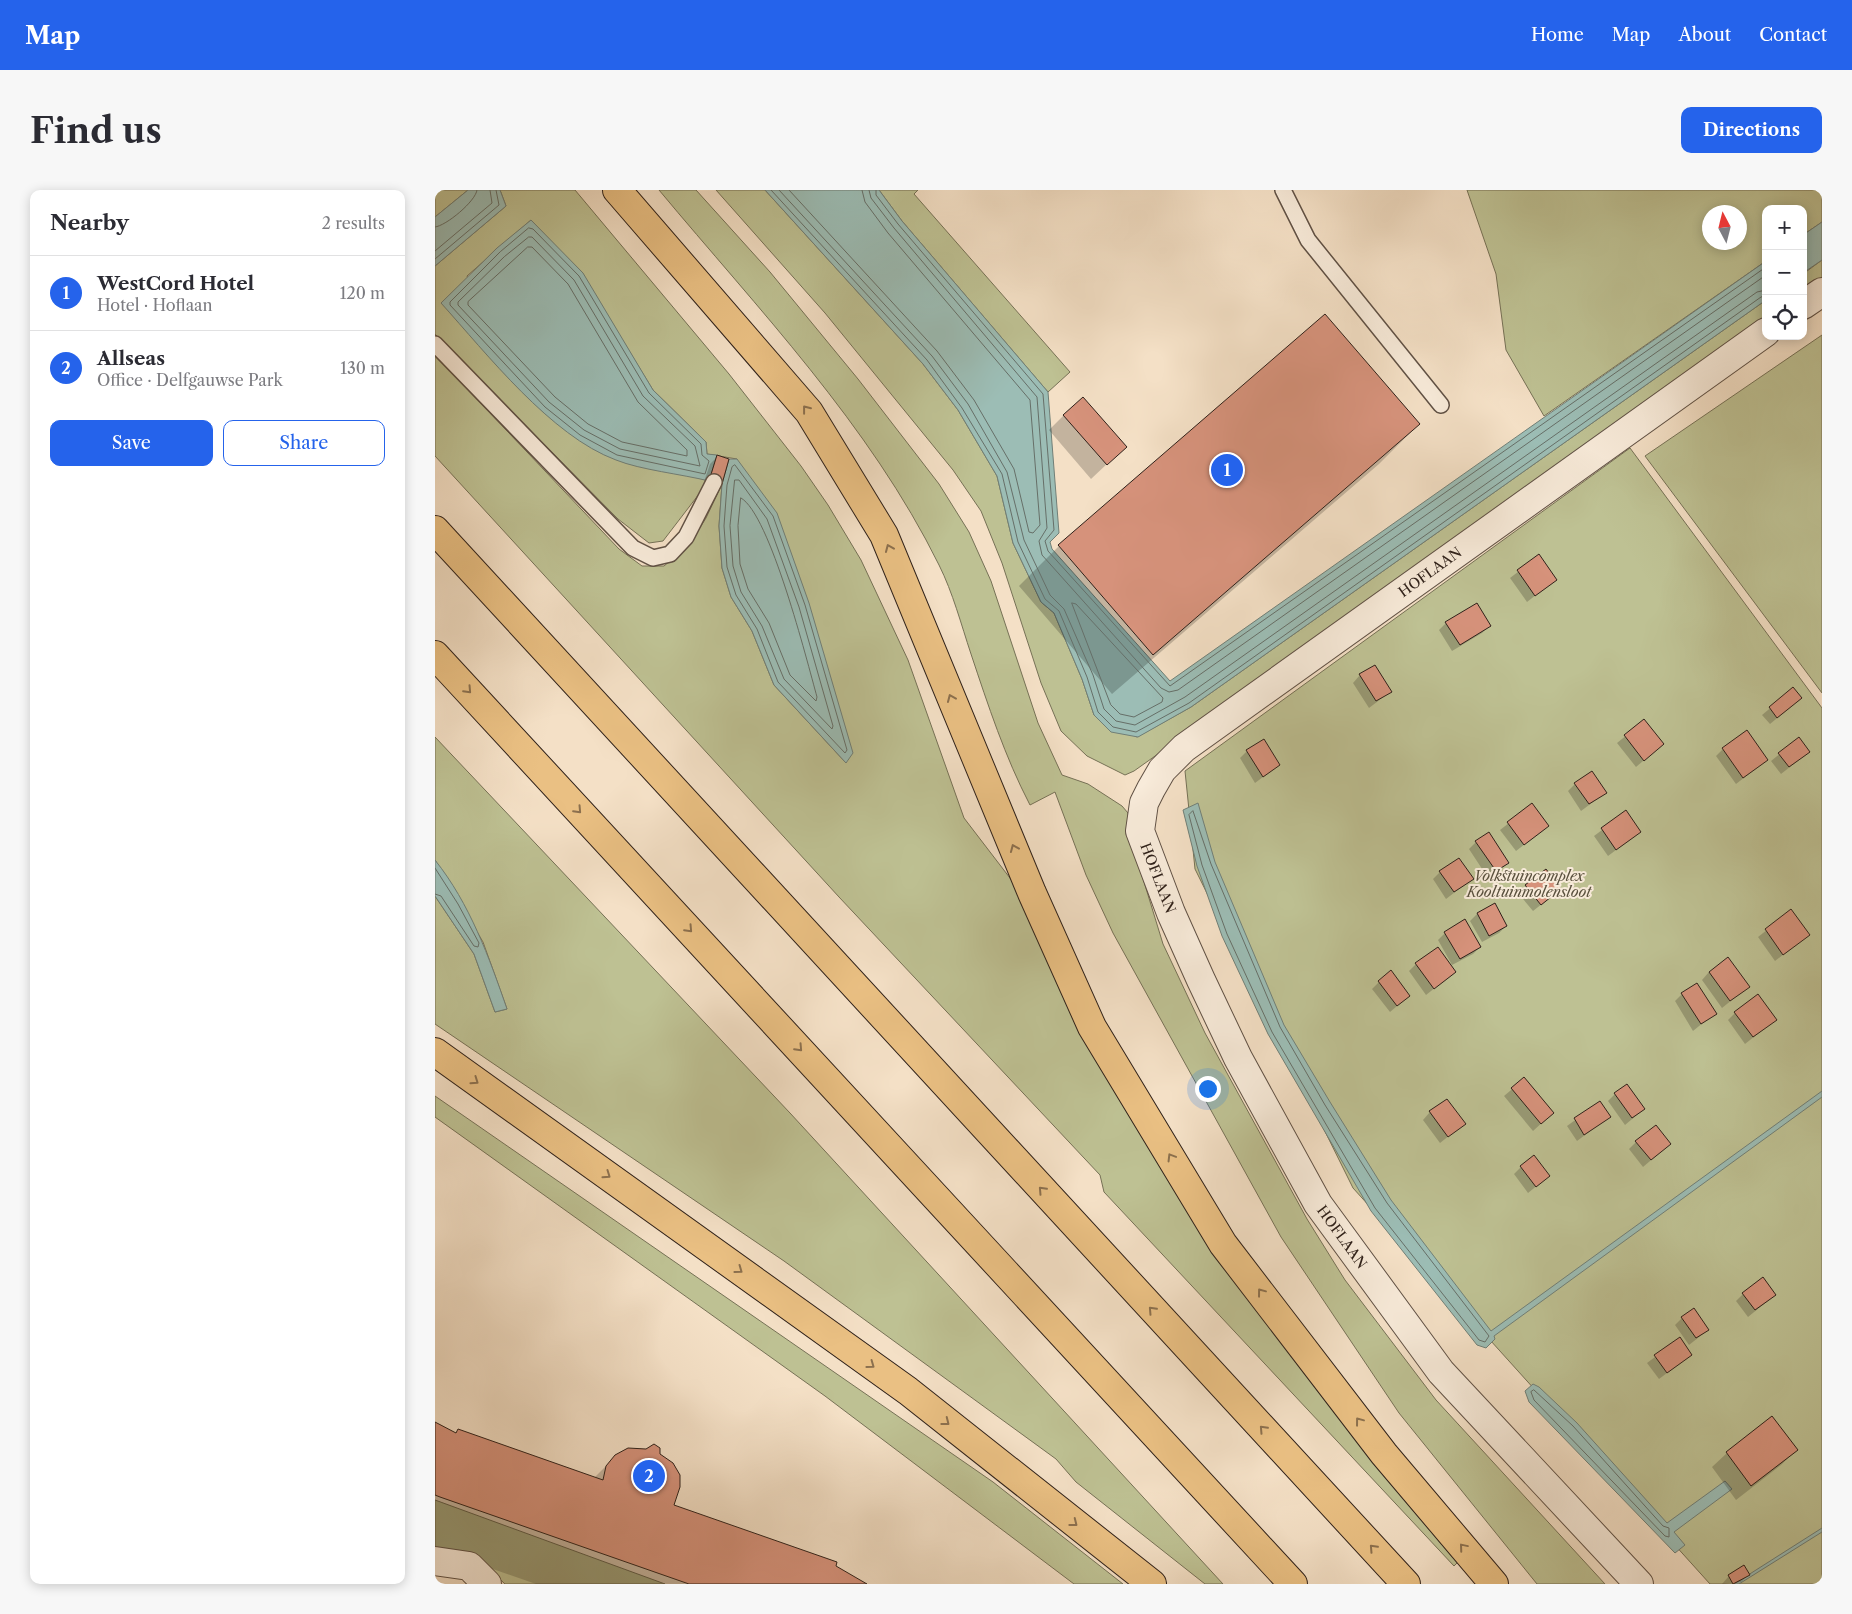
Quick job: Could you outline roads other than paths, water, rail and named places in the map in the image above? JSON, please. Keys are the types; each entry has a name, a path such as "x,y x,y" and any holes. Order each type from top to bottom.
{"highway":[{"path":"617,190 809,412 884,535 1032,894 1092,1027 1223,1244 1384,1454 1494,1584"},
{"path":"435,530 1406,1584"},
{"path":"435,654 1293,1584"},
{"path":"435,1052 908,1392 1152,1584"}],"street":[{"path":"1807,303 1822,292"},
{"name":"HOFLAAN","path":"1639,1584 1441,1372 1318,1204 1239,1058 1201,980 1171,913 1140,831 1144,803 1151,789 1162,770 1184,748 1762,335"},
{"path":"435,1561 469,1566 487,1584"}],"lane":[{"path":"1283,190 1309,240 1441,405"},
{"path":"435,344 633,548 653,558 670,554 687,537 714,482"}],"water":[{"path":"468,190 500,190 506,206 435,266 435,217"},
{"path":"765,190 879,190 902,221 1048,392 1059,533 1050,542 1052,549 1170,681 1762,264 1762,303 1191,707 1138,737 1111,732 1094,715 1082,679 1054,613 1041,602 1013,543 997,476 958,410 923,364"},
{"path":"531,220 583,273 653,390 706,442 707,454 717,455 709,481 649,469 616,460 568,433 521,392 441,303 497,248"},
{"path":"1822,222 1822,260 1807,270 1807,250 1807,232"},
{"path":"729,459 737,459 777,513 809,603 853,753 846,763 774,685 752,631 731,597 722,568 719,526 722,484"},
{"path":"1198,803 1215,862 1284,1025 1391,1200 1491,1331 1822,1091 1822,1097 1494,1336 1495,1339 1486,1348 1477,1345 1371,1211 1268,1034 1222,936 1197,866 1183,810"},
{"path":"435,860 468,913 486,951 507,1009 495,1012 474,954 435,896"},
{"path":"1533,1384 1539,1387 1577,1423 1667,1523 1725,1481 1732,1489 1674,1532 1685,1545 1675,1553 1529,1402 1525,1391"},
{"path":"1822,1528 1822,1532 1739,1584 1734,1584"}],"place":[{"name":"WestCord Hotel","path":"1227,470"},
{"name":"Allseas","path":"649,1476"}],"park label":[{"name":"Volkstuincomplex Kooltuinmolensloot","path":"1529,884"}]}
